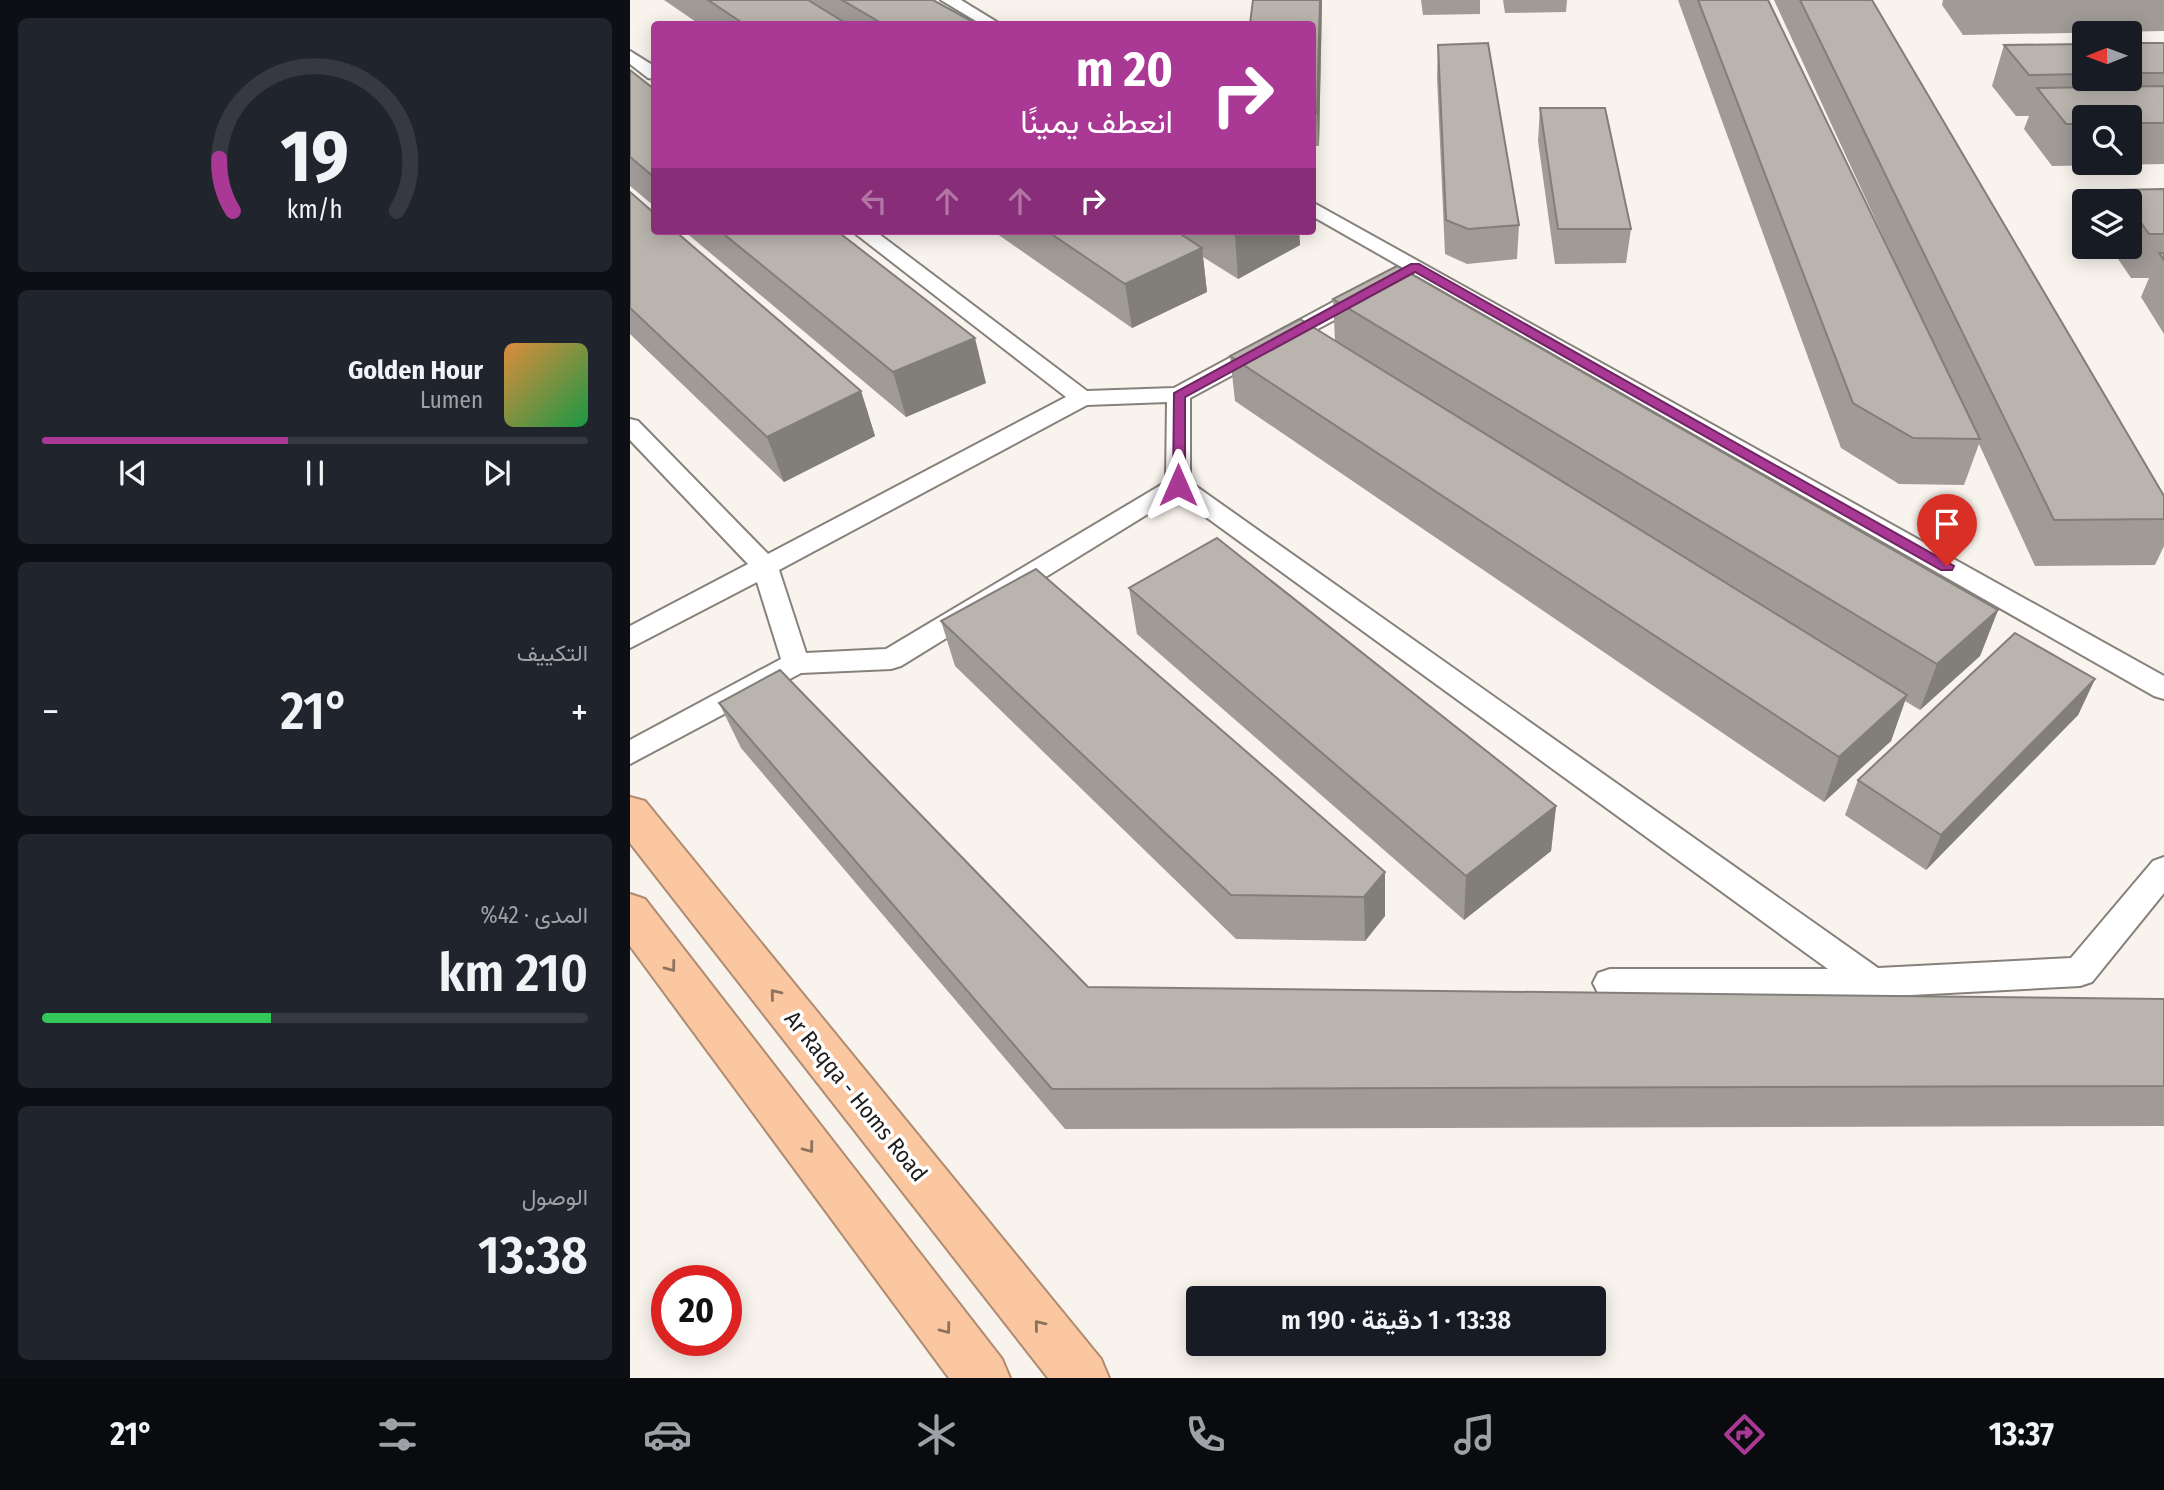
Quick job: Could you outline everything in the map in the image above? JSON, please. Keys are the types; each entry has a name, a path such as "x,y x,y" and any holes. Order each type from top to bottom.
{"highway":[{"name":"Ar Raqqa - Homs Road","path":"630,813 1082,1378"},
{"path":"630,912 983,1378"}],"lane":[{"path":"949,0 987,21"},
{"path":"630,56 651,72"},
{"path":"1316,210 2164,689"},
{"path":"867,235 1082,398"},
{"path":"630,638 1082,398 1179,395 1415,267"},
{"path":"1178,485 1179,395"},
{"path":"630,426 765,567 796,663"},
{"path":"630,753 796,663 891,659 1178,485"},
{"path":"1178,485 1874,983"},
{"path":"1610,983 1874,983 2080,972 2164,870"}],"building":[{"path":"708,0 808,0 842,21 740,21"},
{"path":"842,0 933,0 972,21 878,21"},
{"path":"1253,0 1320,0 1317,113 1316,21 1250,21"},
{"path":"1698,0 1768,0 1980,439 1913,438 1853,403"},
{"path":"1800,0 1872,0 2164,496 2164,519 2054,520"},
{"path":"1488,43 1519,225 1468,229 1446,220 1438,45"},
{"path":"2142,43 2164,43 2164,73 2142,73"},
{"path":"2072,44 2072,74 2029,75 2004,45"},
{"path":"630,70 651,87 651,174 630,157"},
{"path":"2142,86 2164,86 2164,123 2142,123 2142,105 2072,105 2072,124 2066,124 2037,88 2142,91"},
{"path":"1540,108 1605,108 1631,229 1558,229"},
{"path":"2142,189 2164,189 2164,234 2149,234 2142,224"},
{"path":"630,192 651,210 651,235 680,235 861,391 767,437 630,308"},
{"path":"725,235 842,235 975,338 893,372"},
{"path":"1053,235 1182,235 1202,248 1125,284"},
{"path":"1397,266 1998,610 1937,664 1333,299"},
{"path":"1300,319 1907,695 1839,757 1230,356"},
{"path":"1217,538 1556,806 1466,876 1129,588"},
{"path":"1036,569 1385,872 1364,897 1231,895 941,621"},
{"path":"2015,633 2095,679 1941,835 1858,780"},
{"path":"780,670 1088,987 2164,999 2164,1086 1052,1089 719,703"}],"route":[{"path":"1178,485 1179,395 1415,267 1947,566"}]}
